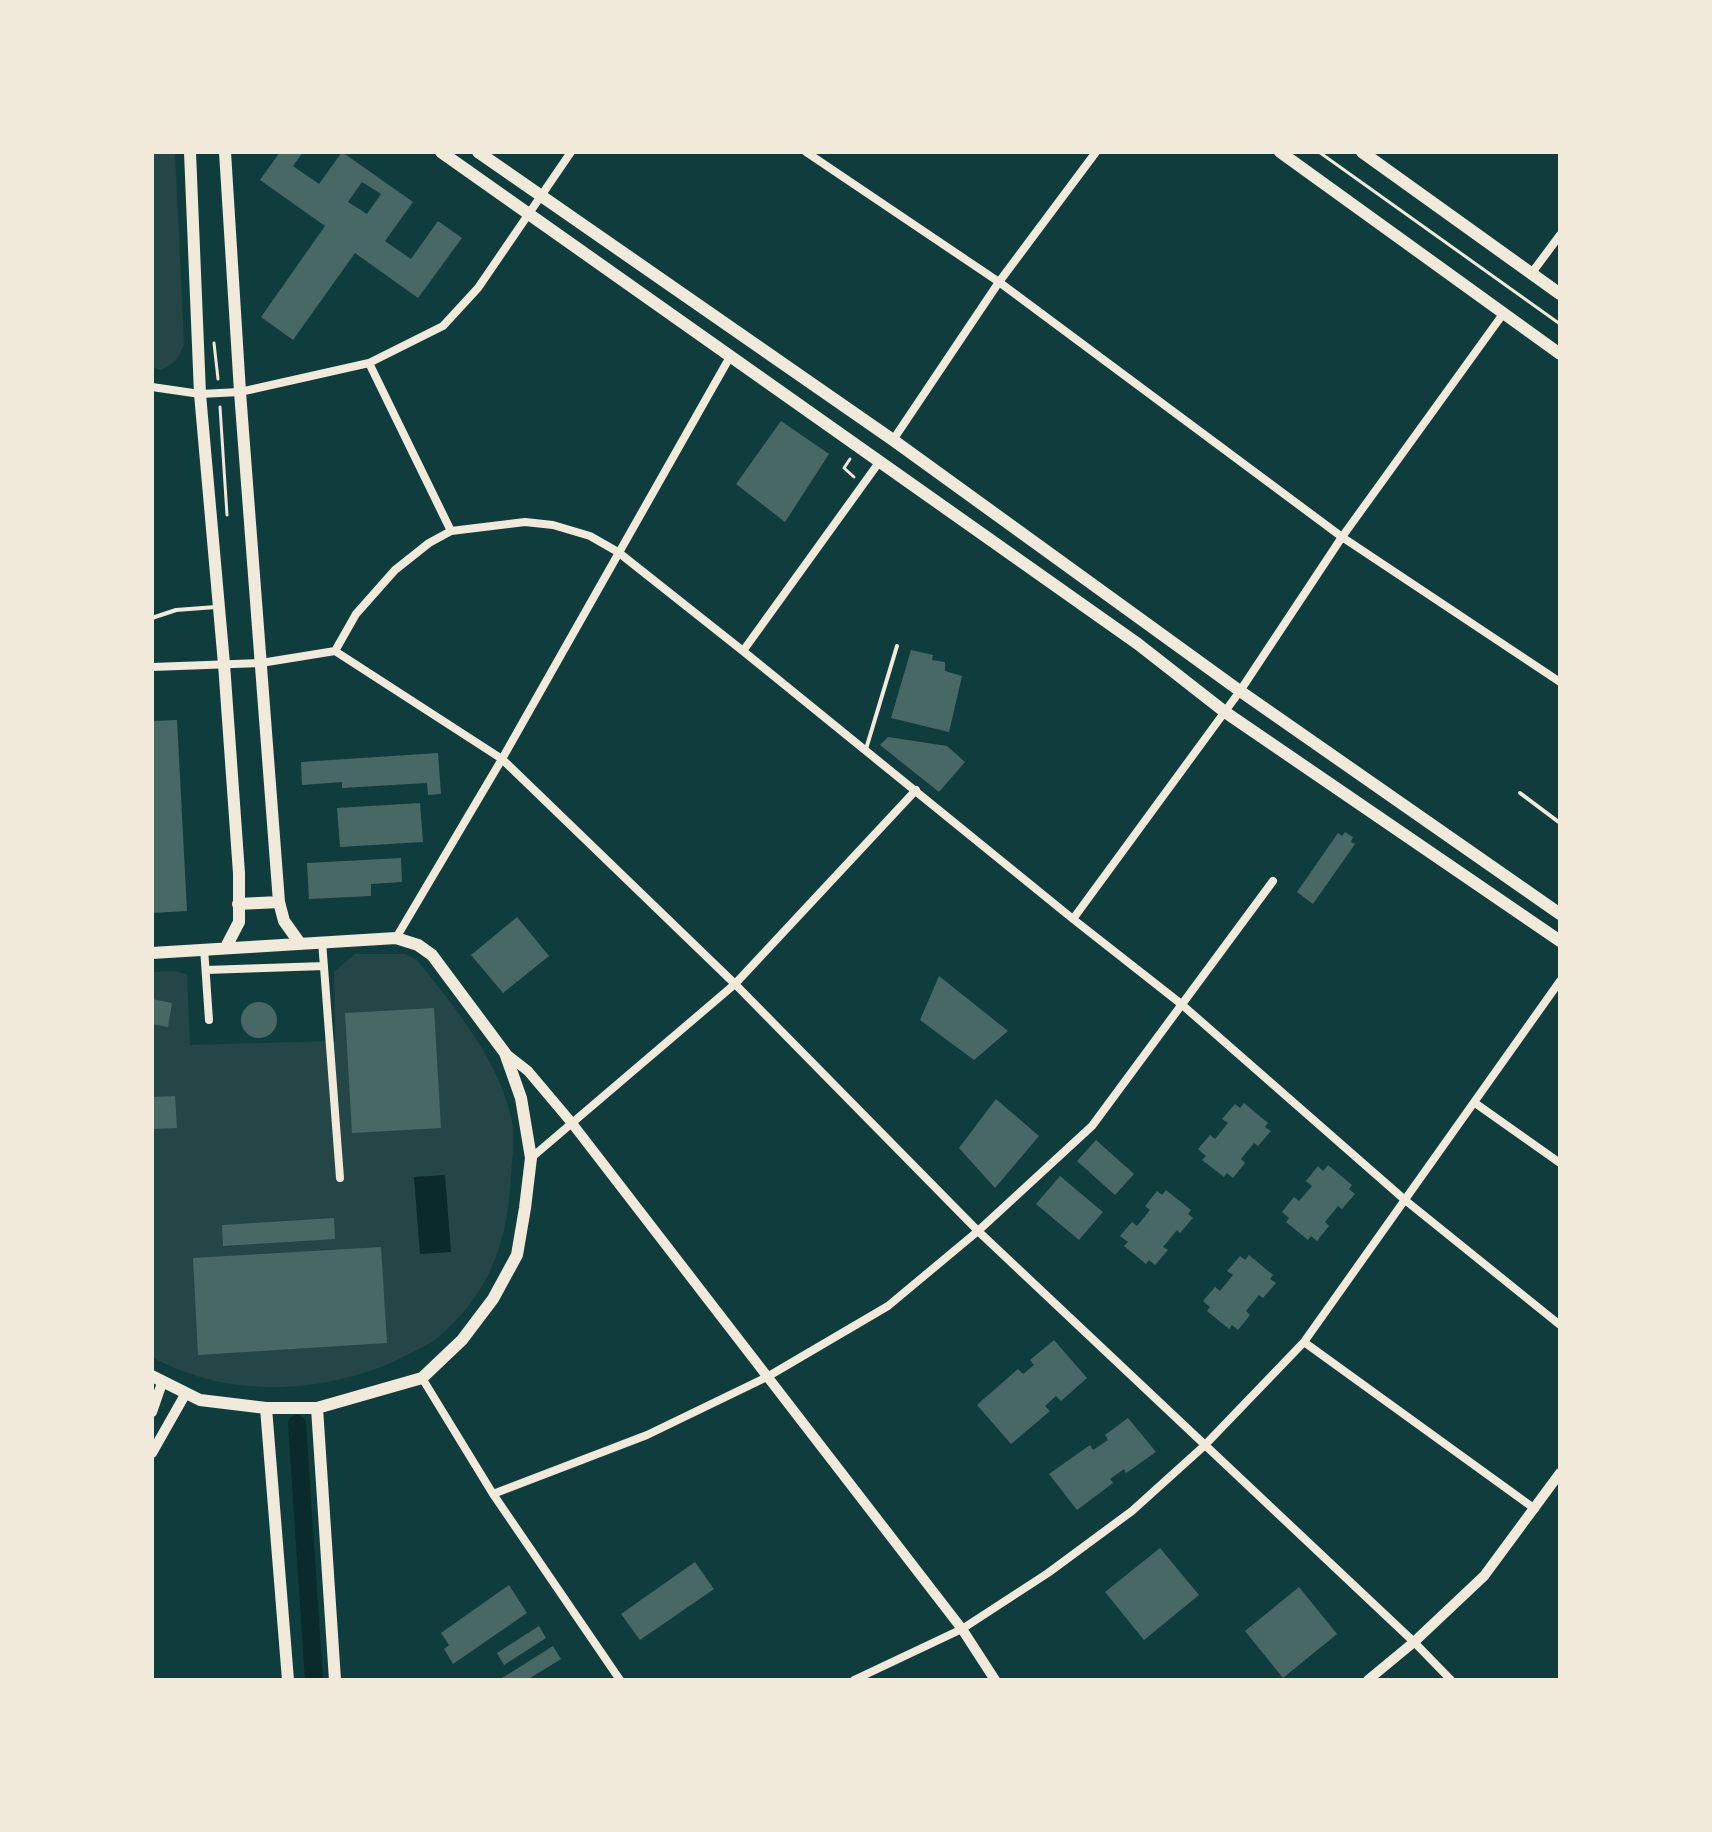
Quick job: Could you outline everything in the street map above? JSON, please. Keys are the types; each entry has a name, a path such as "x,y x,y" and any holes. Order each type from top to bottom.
{"main road":[{"path":"190,152 200,394 237,824 239,922 226,947"},
{"path":"225,152 279,902 284,921 299,942"},
{"path":"441,152 1138,644 1225,712 1560,941"},
{"path":"478,152 893,440 1240,691 1560,914"},
{"path":"1280,152 1560,354"},
{"path":"1362,152 1560,294"},
{"path":"238,904 279,902"},
{"path":"152,953 396,938 418,945 432,955 505,1053 521,1098 531,1158 517,1255 493,1299 462,1340 422,1378 317,1408 266,1408 200,1400 157,1380"},
{"path":"266,1408 288,1680"},
{"path":"317,1408 335,1680"}],"street":[{"path":"152,398 155,388 200,394 240,392 369,363 443,326 478,288 571,152"},
{"path":"806,152 999,282 1342,537 1560,682"},
{"path":"893,440 999,282 1096,152"},
{"path":"1531,274 1560,235"},
{"path":"1073,919 1240,691 1342,537 1503,314"},
{"path":"396,938 502,759 731,355"},
{"path":"369,363 451,531"},
{"path":"743,651 880,461"},
{"path":"335,651 356,614 384,580 429,543 451,531 525,522 553,525 590,536 618,552 1180,1003 1405,1200 1560,1325"},
{"path":"152,667 261,663 335,651 502,759 735,984 978,1231 1451,1680"},
{"path":"531,1158 735,984 916,790"},
{"path":"493,1494 647,1435 767,1377 888,1306 978,1231 1092,1126 1273,881"},
{"path":"322,941 340,1178"},
{"path":"204,948 209,1020"},
{"path":"206,970 324,966"},
{"path":"854,1680 962,1629 1048,1573 1132,1511 1204,1446 1304,1342 1560,981"},
{"path":"505,1053 528,1071 571,1122 962,1629 995,1680"},
{"path":"1475,1103 1560,1163"},
{"path":"1304,1342 1535,1509"},
{"path":"422,1378 493,1494 620,1680"},
{"path":"152,1412 157,1380"},
{"path":"152,1453 186,1393"},
{"path":"1368,1680 1414,1642 1484,1576 1560,1473"}],"lane":[{"path":"152,618 176,610 219,607"},
{"path":"866,749 897,646"},
{"path":"1520,793 1560,823"}],"path":[{"path":"1319,152 1560,324"},
{"path":"859,446 844,468 863,484"}],"shaded area":[{"path":"152,152 175,152 184,343 176,360 161,370 152,367"},
{"path":"355,954 405,954 417,960 476,1038 499,1081 508,1104 514,1139 506,1220 494,1261 474,1298 440,1336 373,1370 310,1385 277,1387 212,1380 181,1371 152,1357 152,972 187,974 190,1045 335,1041 334,972"},
{"path":"445,1175 451,1252 420,1254 414,1177"}],"building":[{"path":"280,152 303,152 293,166 319,184 342,152 413,202 385,241 411,259 438,221 462,238 418,298 355,253 293,340 261,317 325,226 260,180","holes":["362,182 381,194 367,214 348,202"]},
{"path":"781,421 829,454 785,522 736,484"},
{"path":"911,650 933,655 932,660 945,662 945,671 962,676 949,732 891,718"},
{"path":"177,720 187,911 152,913 152,721"},
{"path":"888,737 947,746 965,762 939,792 880,745"},
{"path":"438,753 441,794 428,795 427,783 342,788 342,782 302,785 301,762"},
{"path":"420,803 423,842 340,847 337,808"},
{"path":"1345,832 1353,837 1351,842 1355,844 1313,904 1297,892 1338,833 1342,836"},
{"path":"401,858 402,882 371,884 371,896 309,899 307,863"},
{"path":"517,917 549,956 503,993 471,955"},
{"path":"939,976 1008,1031 974,1060 920,1020"},
{"path":"152,999 172,1003 168,1027 152,1024"},
{"path":"259,1002 272,1007 277,1020 272,1033 259,1038 246,1033 241,1020 246,1007"},
{"path":"434,1008 441,1128 352,1133 345,1013"},
{"path":"175,1096 177,1128 152,1129 152,1097"},
{"path":"996,1099 1039,1136 995,1188 959,1148"},
{"path":"1244,1103 1268,1123 1265,1127 1271,1131 1258,1146 1254,1143 1241,1159 1245,1163 1233,1178 1227,1173 1224,1177 1202,1160 1206,1156 1198,1149 1210,1135 1215,1139 1228,1123 1222,1119 1235,1104 1240,1108"},
{"path":"1096,1140 1134,1174 1115,1195 1077,1161"},
{"path":"1328,1165 1352,1185 1349,1189 1355,1194 1342,1209 1338,1206 1325,1222 1329,1226 1317,1241 1311,1236 1308,1240 1286,1222 1289,1218 1282,1212 1294,1197 1299,1201 1312,1186 1306,1181 1318,1166 1323,1171"},
{"path":"1060,1176 1103,1212 1079,1240 1036,1204"},
{"path":"1166,1190 1191,1210 1188,1214 1193,1218 1180,1233 1177,1230 1163,1247 1168,1250 1155,1265 1149,1260 1146,1264 1124,1246 1128,1242 1120,1236 1132,1222 1137,1226 1150,1210 1145,1206 1157,1191 1162,1195"},
{"path":"334,1218 335,1239 223,1246 222,1225"},
{"path":"381,1247 387,1343 198,1355 193,1258"},
{"path":"1249,1255 1273,1275 1270,1279 1276,1283 1263,1298 1259,1295 1246,1311 1250,1315 1238,1330 1232,1325 1229,1329 1207,1311 1210,1307 1203,1301 1215,1287 1220,1291 1233,1275 1227,1271 1240,1256 1245,1260"},
{"path":"1054,1340 1087,1378 1061,1401 1056,1396 1045,1406 1050,1411 1011,1444 977,1405 1018,1369 1023,1374 1034,1365 1030,1360"},
{"path":"1128,1418 1156,1452 1126,1473 1124,1469 1110,1479 1113,1483 1077,1510 1049,1474 1090,1445 1093,1450 1108,1440 1105,1435"},
{"path":"1160,1548 1199,1595 1144,1640 1105,1592"},
{"path":"695,1562 714,1589 640,1640 621,1614"},
{"path":"509,1585 527,1613 453,1664 444,1649 449,1645 441,1633"},
{"path":"1299,1587 1337,1634 1283,1678 1245,1631"},
{"path":"539,1626 546,1638 504,1665 497,1653"},
{"path":"553,1646 561,1659 527,1680 499,1680"}],"waterway":[{"path":"297,1424 314,1680"}]}
